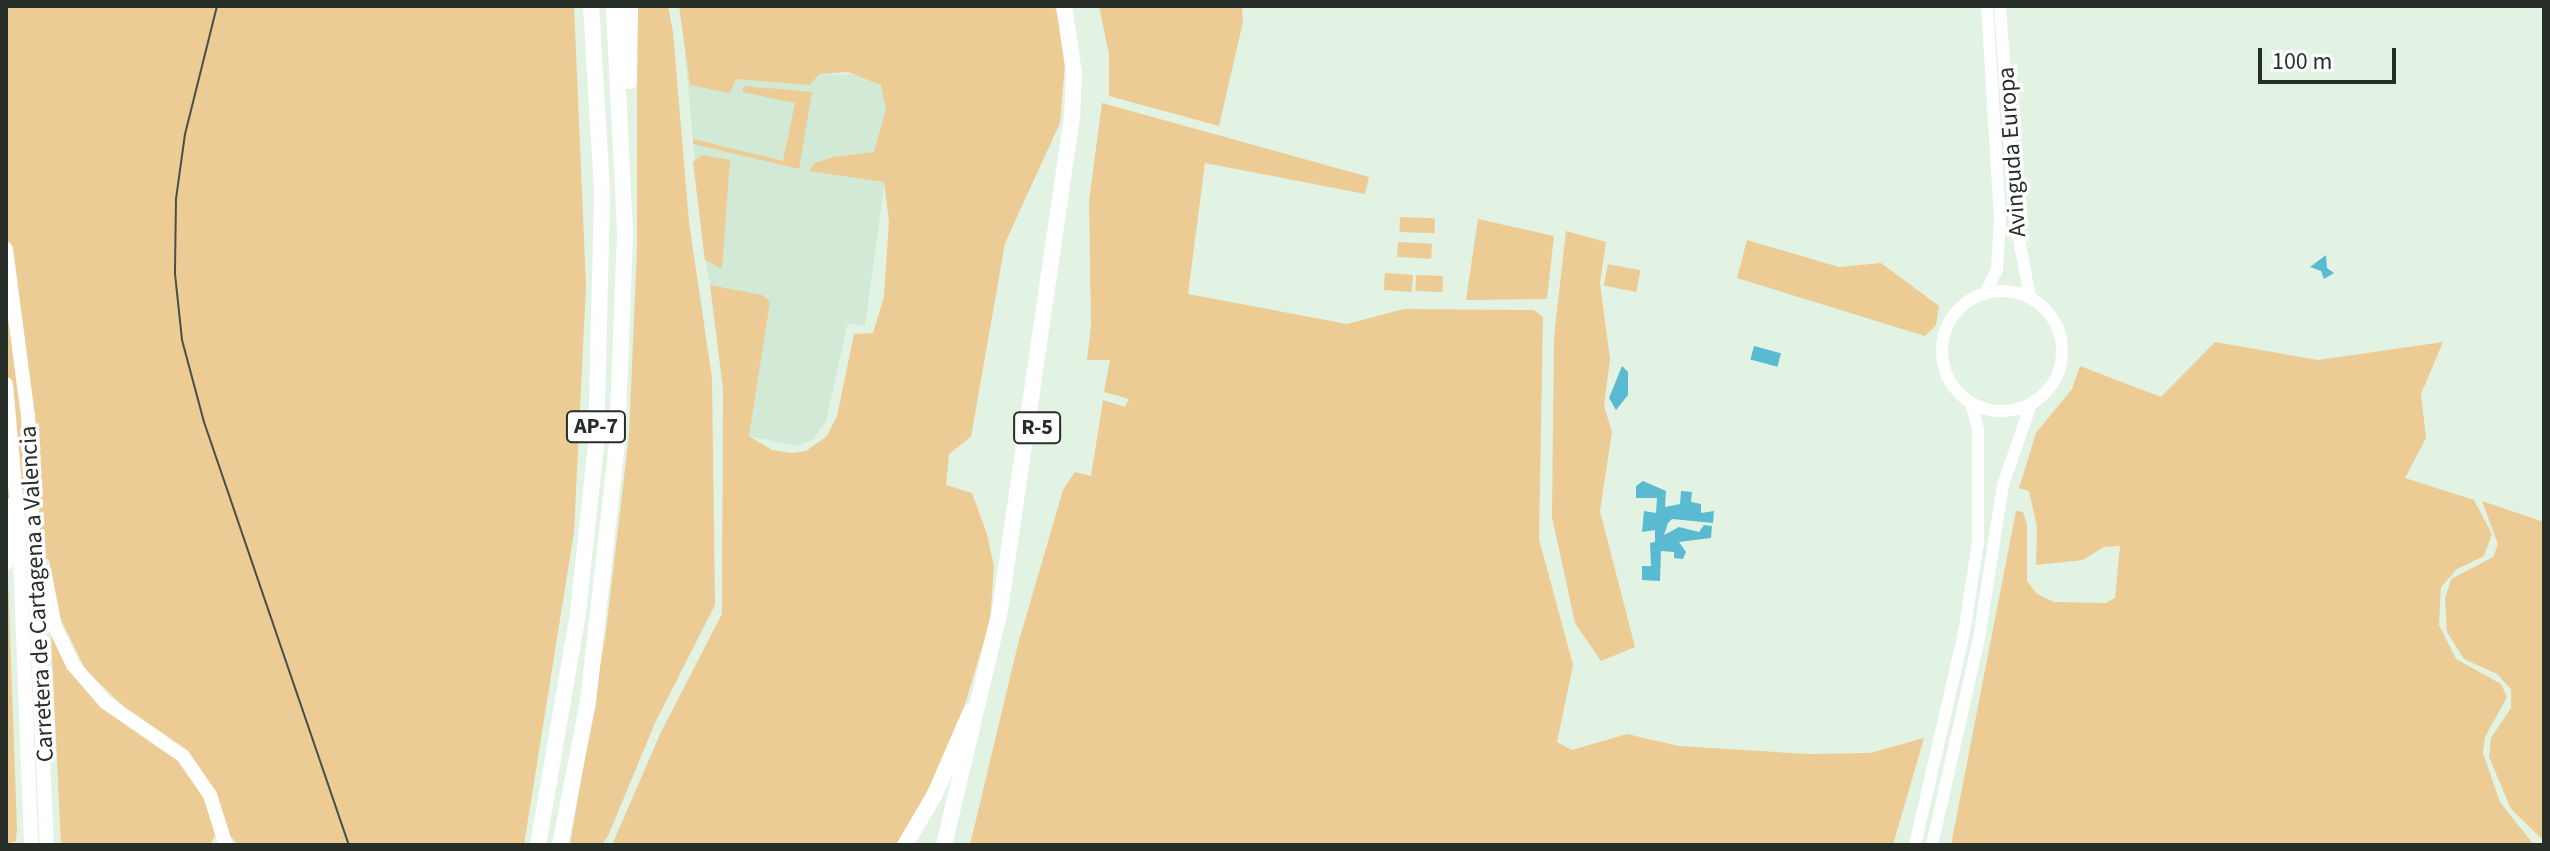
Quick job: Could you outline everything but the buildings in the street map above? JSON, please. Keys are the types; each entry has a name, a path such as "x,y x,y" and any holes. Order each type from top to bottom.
{"highway":[{"name":"AP-7","path":"538,845 576,627 596,444 602,190 591,6"},
{"name":"AP-7","path":"560,845 590,687 617,442 625,233 614,6"},
{"path":"617,442 630,306 630,6"},
{"path":"944,845 988,668 1072,118 1074,73 1064,6"},
{"name":"R-5","path":"955,845 983,741 1009,612 1048,352 1080,97 1072,6"},
{"name":"Carretera de Cartagena a Valencia","path":"6,249 28,415 47,845"},
{"name":"Carretera de Cartagena a Valencia","path":"6,384 19,530 31,845"},
{"path":"28,415 45,576 60,642 97,695 183,756 210,795 226,845"},
{"path":"6,505 6,563"},
{"path":"905,845 946,772 988,668"}],"main road":[{"name":"Avinguda Europa","path":"1985,293 1997,269 2000,218 1987,6"},
{"name":"Avinguda Europa","path":"2000,6 2015,226 2030,298"},
{"path":"1915,845 1957,664 1978,543 1978,429 1971,403 1949,379 1943,339 1958,310 1985,293 2001,291 2030,298 2052,317 2062,355 2047,392 2031,404 2011,411 1971,403"},
{"path":"1932,845 1979,638 2003,485 2031,404"}],"shaded area":[{"path":"6,6 574,6 586,285 574,532 524,845 239,845 224,830 213,792 187,752 131,714 85,669 59,616 49,559 9,561 6,568"},
{"path":"637,6 668,6 673,32 689,222 712,378 715,605 655,723 608,836 602,845 570,845 606,631 629,435 637,249"},
{"path":"679,6 1055,6 1060,22 1066,52 1060,123 1005,243 971,437 949,454 946,485 972,493 987,534 994,567 990,621 954,741 899,845 612,845 661,732 722,614 723,389 710,285 762,295 770,302 749,436 772,450 792,453 806,451 827,436 837,416 854,334 873,333 884,297 889,222 884,182 809,171 815,163 833,157 874,152 886,109 881,85 848,72 819,74 810,85 736,79 730,93 690,85"},
{"path":"1099,6 1242,6 1243,22 1219,126 1109,96 1109,54"},
{"path":"685,55 819,74 865,75 924,117 890,143 865,326 848,323 826,421 813,439 797,446 749,436 752,414 723,288 710,285 703,246"},
{"path":"744,86 812,92 799,169 693,144 693,139 783,161 795,103 742,92"},
{"path":"1102,103 1369,177 1365,194 1205,163 1188,294 1347,324 1404,309 1534,310 1543,317 1539,539 1573,665 1557,742 1572,750 1627,734 1679,746 1808,754 1870,753 1924,738 1893,845 970,845 1018,644 1063,490 1075,472 1091,476 1103,400 1125,407 1129,399 1104,392 1110,360 1087,360 1091,326 1089,201"},
{"path":"702,155 730,160 722,269 705,260 693,162"},
{"path":"1400,217 1435,218 1434,233 1399,232"},
{"path":"1478,219 1554,236 1547,299 1466,300"},
{"path":"1566,231 1606,242 1600,283 1610,359 1604,406 1612,432 1600,511 1635,647 1601,661 1575,623 1552,517 1554,337"},
{"path":"1747,240 1839,267 1881,263 1939,306 1936,325 1925,336 1737,278"},
{"path":"1398,242 1432,244 1431,259 1397,257"},
{"path":"1608,264 1640,270 1636,292 1604,286"},
{"path":"1385,273 1413,275 1412,292 1384,290"},
{"path":"1416,275 1443,276 1442,292 1415,291"},
{"path":"2215,342 2318,360 2443,342 2421,394 2426,438 2405,478 2474,500 2492,534 2484,556 2457,569 2441,587 2439,625 2456,659 2501,684 2507,697 2485,737 2483,753 2500,802 2534,845 1951,845 2016,511 2023,512 2027,525 2027,581 2037,594 2054,602 2106,603 2115,598 2120,546 2104,547 2083,560 2036,565 2037,527 2029,491 2019,488 2036,433 2072,389 2080,366 2161,397"},
{"path":"2482,501 2544,522 2544,841 2511,809 2489,757 2491,738 2511,708 2511,689 2497,674 2464,659 2447,632 2445,599 2451,579 2493,557 2498,544"},
{"path":"8,578 17,830 16,841 6,845"},
{"path":"51,635 67,660 178,757 207,801 215,836 210,845 61,845"}],"water":[{"path":"2326,255 2327,268 2334,273 2324,279 2321,271 2310,267"},
{"path":"1754,346 1781,353 1777,367 1750,360"},
{"path":"1622,366 1628,372 1628,395 1616,410 1609,398"},
{"path":"1643,481 1666,491 1665,507 1680,504 1681,491 1692,492 1691,502 1701,504 1701,513 1714,511 1713,523 1672,519 1668,523 1664,535 1679,527 1699,532 1704,525 1712,526 1711,538 1679,542 1686,552 1683,559 1674,558 1674,552 1661,551 1660,581 1642,580 1642,566 1651,566 1650,543 1655,542 1655,530 1642,532 1644,511 1656,513 1657,498 1636,498 1636,486"}],"tram line":[{"path":"217,6 185,134 176,199 175,274 182,340 204,422 349,845"}]}
